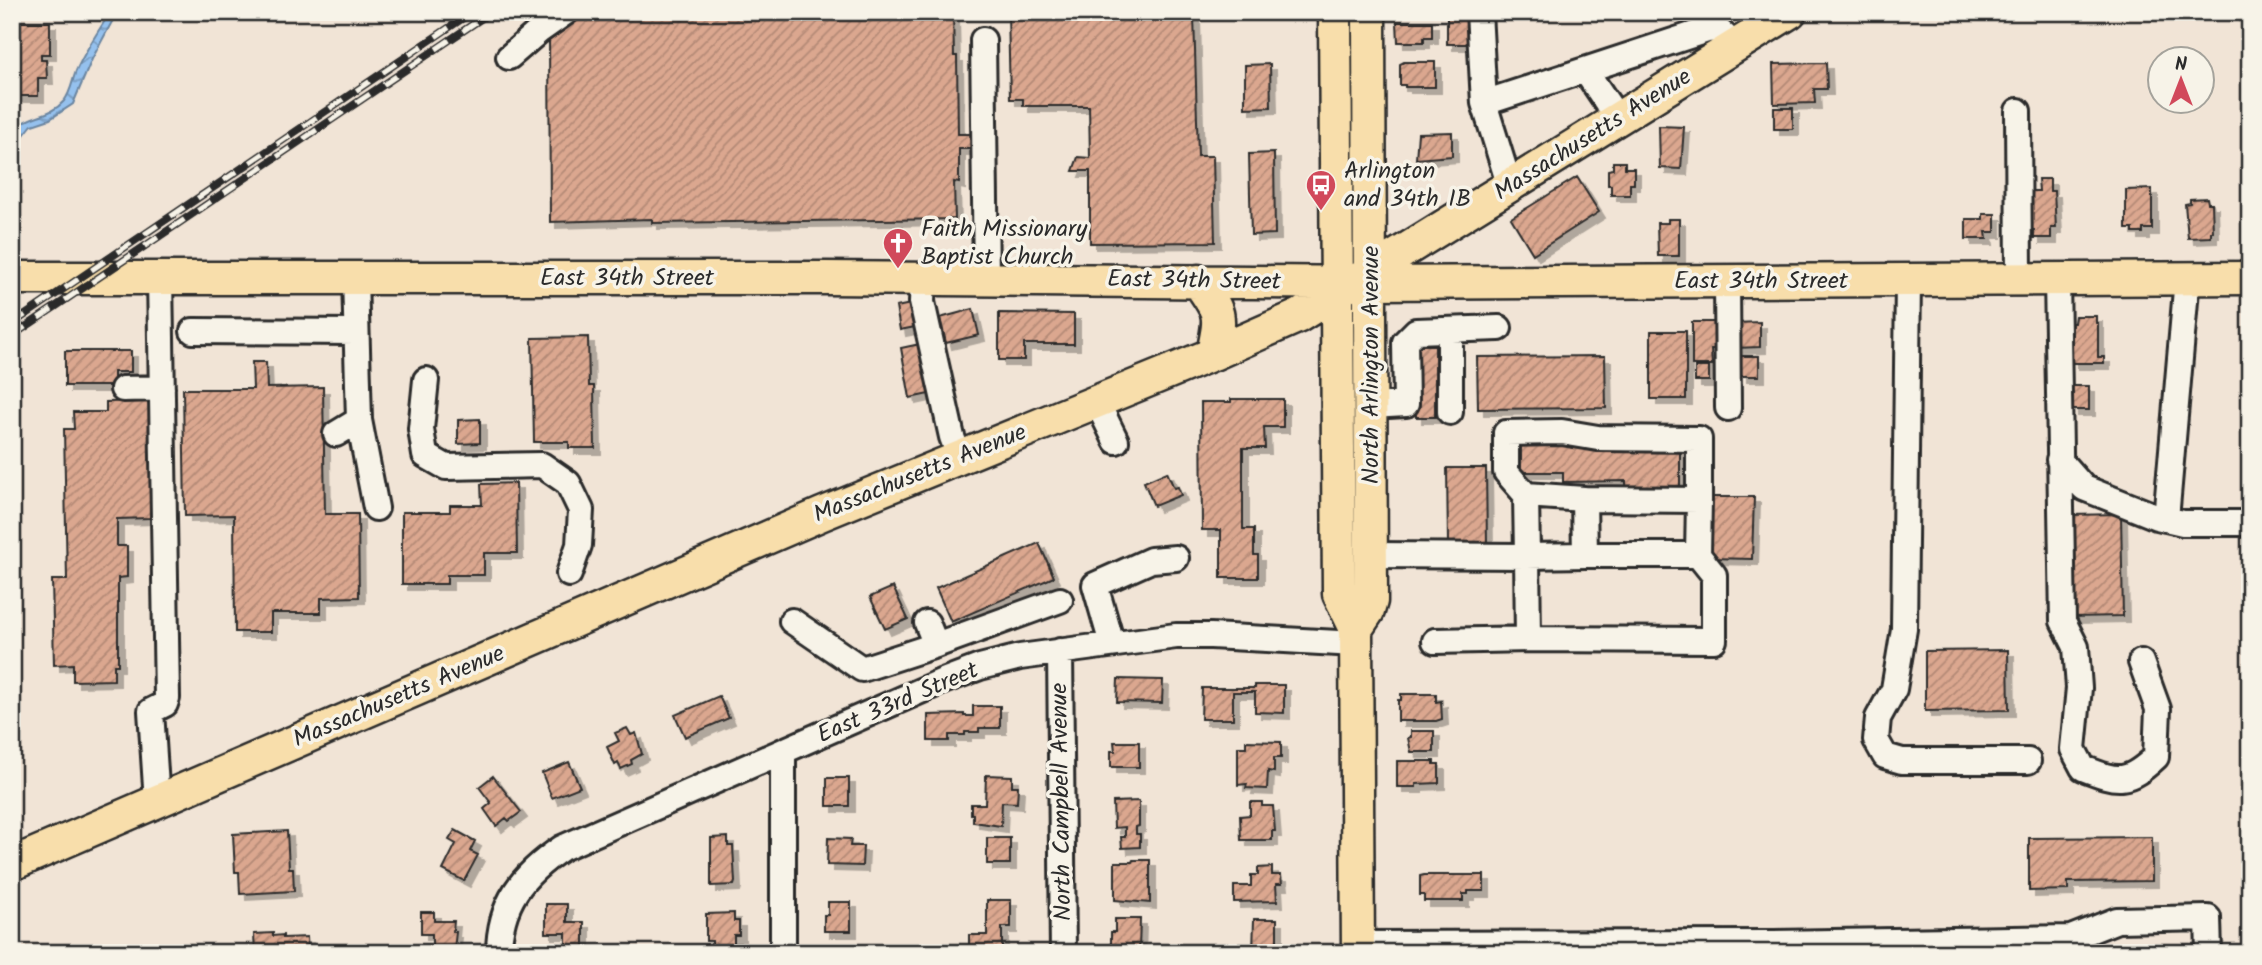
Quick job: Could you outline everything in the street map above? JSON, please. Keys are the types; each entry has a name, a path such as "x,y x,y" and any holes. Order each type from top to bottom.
{"main road":[{"name":"North Arlington Avenue","path":"1335,12 1354,282 1371,406 1371,606 1356,636"},
{"name":"North Arlington Avenue","path":"1357,949 1356,636 1339,594 1369,12"},
{"name":"Massachusetts Avenue","path":"12,864 810,519 1213,354 1299,316 1618,119 1722,30 1790,12"},
{"name":"East 34th Street","path":"12,278 1354,282 2250,278"},
{"path":"1198,281 1217,309 1219,325 1213,354"}],"street":[{"path":"509,57 566,12"},
{"path":"1479,12 1484,103 1510,187"},
{"path":"1484,103 1722,30"},
{"path":"983,40 986,279"},
{"path":"1585,70 1618,119"},
{"path":"2018,111 2019,279"},
{"path":"157,802 151,711 165,705 167,698 160,278"},
{"path":"355,278 359,420 376,508"},
{"path":"2166,519 2188,278"},
{"path":"923,279 922,302 952,437 960,458"},
{"path":"2057,279 2063,621 2076,647 2079,688 2073,749 2083,768 2111,778 2136,775 2156,757 2158,709 2141,662"},
{"path":"1908,280 1904,629 1894,689 1878,718 1876,740 1885,756 1902,761 2028,761"},
{"path":"1727,281 1728,408"},
{"path":"1371,406 1406,404 1405,342 1416,331 1499,328"},
{"path":"1450,330 1450,412"},
{"path":"193,331 356,332"},
{"path":"426,380 421,429 425,455 446,467 542,465 568,483 580,510 579,545 569,574"},
{"path":"123,388 162,388"},
{"path":"1097,402 1116,441"},
{"path":"336,434 359,420"},
{"path":"1435,642 1528,639 1714,640 1714,575 1698,555 1699,439 1598,438 1562,432 1506,433 1506,472 1526,495 1528,639"},
{"path":"2059,460 2084,488 2166,519 2183,523 2250,523"},
{"path":"1526,495 1584,499 1699,500"},
{"path":"1584,499 1585,555"},
{"path":"1371,555 1698,555"},
{"path":"1112,644 1095,584 1151,560 1176,558"},
{"path":"792,621 862,669 932,634 1060,600"},
{"name":"East 33rd Street","path":"499,953 501,926 520,883 542,861 562,848 980,667 1020,657 1195,635 1356,636"},
{"name":"North Campbell Avenue","path":"1060,652 1063,953"},
{"path":"783,751 783,953"},
{"path":"1357,949 2031,946 2071,938 2117,920 2208,918 2209,953"}],"water":[{"path":"120,12 92,59 73,104 50,119 32,125 12,150 17,128 64,101 76,71 96,34 110,13"}],"building":[{"path":"582,12 953,12 954,56 957,56 958,134 975,134 975,149 959,149 959,183 954,182 955,219 652,223 652,219 550,222 549,35"},
{"path":"1008,12 1263,12 1194,14 1198,156 1213,156 1215,242 1090,243 1090,171 1073,171 1078,157 1090,158 1089,106 1023,106 1023,99 1010,99"},
{"path":"1447,14 1473,14 1473,44 1447,44"},
{"path":"12,22 50,22 50,54 41,54 41,60 46,60 47,78 38,78 38,96 14,96"},
{"path":"1397,22 1432,22 1432,37 1424,37 1424,42 1398,42"},
{"path":"1435,62 1435,87 1400,85 1400,64"},
{"path":"1826,63 1827,89 1814,89 1815,103 1774,104 1773,64"},
{"path":"1270,64 1271,107 1245,108 1245,65"},
{"path":"1774,108 1793,108 1793,129 1774,129"},
{"path":"1659,126 1684,127 1681,169 1660,168"},
{"path":"1452,132 1452,156 1416,159 1418,133"},
{"path":"1274,153 1275,234 1251,235 1249,154"},
{"path":"1613,162 1625,162 1625,168 1634,168 1634,184 1630,184 1630,195 1611,195 1608,170 1613,169"},
{"path":"1577,177 1599,212 1533,254 1511,218"},
{"path":"2038,179 2050,179 2050,191 2054,191 2056,228 2051,228 2051,238 2034,238 2034,230 2031,230 2030,191 2039,191"},
{"path":"2152,189 2152,229 2133,233 2133,229 2126,229 2126,190"},
{"path":"2207,198 2208,203 2212,203 2211,237 2188,238 2185,204 2190,203 2190,199"},
{"path":"1983,214 1995,214 1995,232 1986,232 1987,239 1966,239 1966,219 1983,219"},
{"path":"1668,219 1679,219 1679,256 1658,256 1657,223 1668,223"},
{"path":"916,303 920,326 900,330 896,307"},
{"path":"973,309 979,335 946,343 940,318"},
{"path":"999,313 1074,314 1074,344 1024,344 1024,360 999,360"},
{"path":"2075,316 2096,316 2098,357 2104,357 2104,363 2072,363 2072,323"},
{"path":"1692,322 1715,322 1716,350 1711,350 1712,365 1692,365"},
{"path":"1760,322 1760,347 1735,348 1735,323"},
{"path":"1651,331 1686,331 1686,399 1651,399"},
{"path":"588,337 589,386 594,386 595,448 569,448 569,442 534,442 532,338"},
{"path":"1416,341 1435,341 1435,417 1416,417"},
{"path":"920,344 929,394 910,398 901,348"},
{"path":"65,351 131,351 131,372 114,372 114,386 65,386"},
{"path":"1605,356 1606,408 1478,409 1477,357"},
{"path":"1741,356 1759,356 1759,376 1741,376"},
{"path":"252,362 266,362 267,388 323,387 325,514 358,514 359,597 321,598 321,613 271,613 271,632 235,632 234,515 185,516 183,389 253,389"},
{"path":"1695,367 1709,367 1709,381 1695,381"},
{"path":"2071,386 2089,386 2089,410 2072,410"},
{"path":"1231,399 1283,399 1283,427 1264,427 1265,448 1243,448 1243,529 1254,529 1254,555 1258,555 1258,578 1221,578 1221,530 1202,530 1201,402 1231,402"},
{"path":"153,401 150,464 157,464 157,513 150,513 150,518 117,519 117,546 127,546 127,577 118,578 118,665 114,665 114,680 73,681 73,664 54,665 52,580 67,580 64,429 74,429 73,412 106,412 106,402"},
{"path":"480,419 480,443 458,444 458,420"},
{"path":"1525,438 1554,438 1554,446 1680,446 1680,489 1626,490 1626,481 1563,482 1563,472 1521,472 1521,445 1525,445"},
{"path":"1447,468 1486,468 1487,544 1448,545"},
{"path":"1167,472 1174,488 1178,487 1181,495 1154,506 1144,482"},
{"path":"516,483 517,553 484,553 484,575 447,575 447,584 402,584 402,512 450,512 450,505 482,505 481,484"},
{"path":"1710,497 1754,497 1752,559 1709,558"},
{"path":"2121,514 2123,616 2071,617 2069,515"},
{"path":"1039,543 1054,577 951,622 936,588"},
{"path":"893,587 908,619 885,629 870,597"},
{"path":"2008,650 2009,710 1925,711 1925,651"},
{"path":"1118,679 1163,680 1162,703 1117,702"},
{"path":"1255,685 1284,685 1284,713 1255,712 1255,692 1233,692 1233,719 1201,719 1202,688 1255,688"},
{"path":"1401,694 1436,694 1436,702 1441,701 1442,719 1398,721 1398,700 1401,700"},
{"path":"719,696 729,718 685,737 675,715"},
{"path":"973,706 1000,706 1000,728 979,728 979,732 949,735 949,741 928,741 928,715 973,716"},
{"path":"627,728 631,735 636,733 642,754 631,760 632,764 621,769 618,763 615,765 607,747 619,741 615,733"},
{"path":"1411,731 1434,731 1434,752 1411,752 1408,738 1411,737"},
{"path":"1246,741 1281,742 1281,758 1274,758 1274,772 1268,771 1267,789 1246,788 1247,784 1238,785 1238,747 1246,747"},
{"path":"1114,742 1139,742 1139,767 1111,767"},
{"path":"1397,761 1434,761 1434,764 1439,764 1439,783 1397,787"},
{"path":"569,762 580,787 552,798 542,773"},
{"path":"986,775 1012,776 1012,786 1018,786 1017,803 1002,802 1001,826 973,822 971,804 985,804"},
{"path":"493,776 521,812 496,826 484,809 491,803 479,787"},
{"path":"827,778 849,778 849,806 827,806"},
{"path":"1139,801 1139,826 1136,827 1136,834 1140,834 1140,847 1122,848 1121,837 1125,837 1125,827 1114,828 1113,802"},
{"path":"1250,802 1273,806 1275,831 1272,831 1272,840 1241,840 1240,816 1250,815"},
{"path":"455,830 475,841 470,851 478,855 464,881 443,870 456,844 449,840"},
{"path":"287,831 289,868 293,868 294,891 240,894 239,872 235,872 233,834"},
{"path":"728,837 728,846 733,846 734,885 711,886 711,838"},
{"path":"2152,837 2152,881 2068,882 2068,890 2029,891 2029,838"},
{"path":"828,838 851,839 850,846 863,846 862,866 827,865"},
{"path":"987,838 1010,838 1010,864 987,864"},
{"path":"1150,860 1150,903 1115,900 1115,862"},
{"path":"1272,867 1272,875 1281,875 1282,884 1276,884 1277,901 1234,902 1234,886 1251,886 1251,875 1258,875 1258,868"},
{"path":"1484,875 1484,891 1468,891 1468,894 1463,894 1463,901 1424,901 1424,895 1420,895 1420,876"},
{"path":"987,900 1011,900 1011,927 1002,927 1002,949 969,950 969,935 987,935"},
{"path":"828,902 851,902 851,931 824,931 824,915 828,915"},
{"path":"546,904 567,904 567,922 584,922 584,950 566,950 566,933 546,933"},
{"path":"421,912 434,912 434,921 454,921 454,950 432,949 432,934 421,934"},
{"path":"734,913 734,921 739,921 739,935 734,935 734,949 712,950 712,941 706,941 706,914"},
{"path":"1115,919 1140,919 1139,951 1148,953 1128,953 1128,947 1111,947 1111,932 1115,932"},
{"path":"1254,919 1277,919 1277,952 1253,952"},
{"path":"273,933 273,936 283,935 283,938 307,937 308,953 255,953 254,934"}],"railway":[{"path":"12,324 472,12"},
{"path":"12,336 491,12"}],"place":[{"name":"Arlington and 34th IB","path":"1321,212"},
{"name":"Faith Missionary Baptist Church","path":"898,270"}]}
